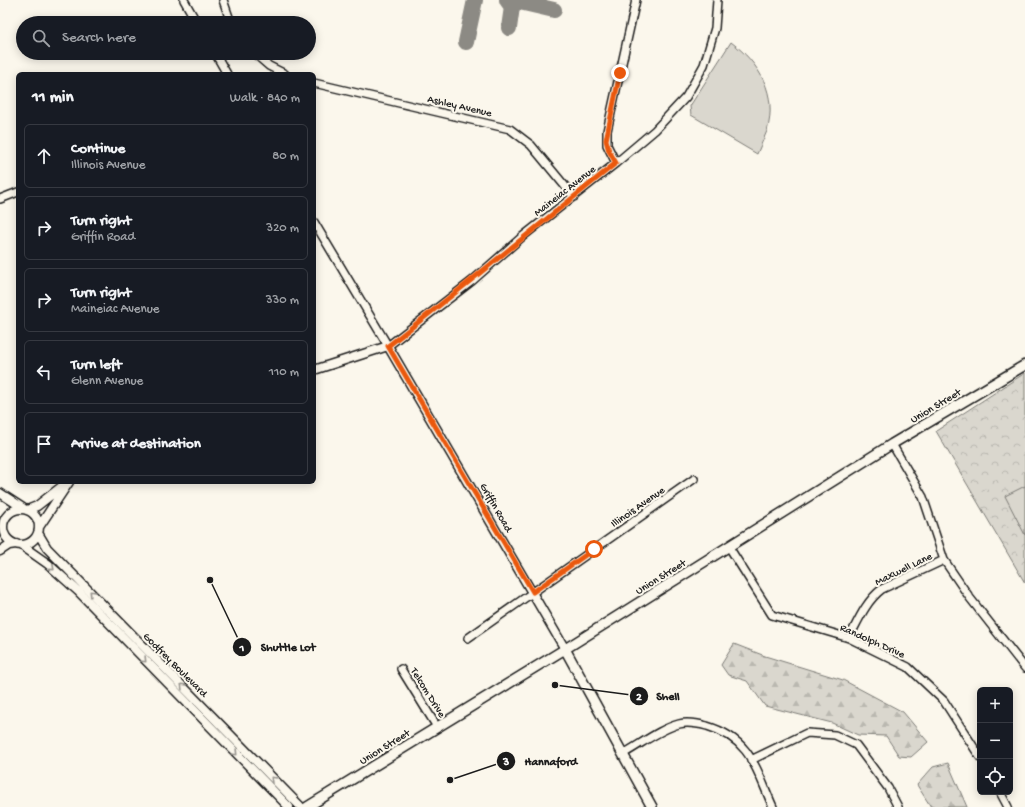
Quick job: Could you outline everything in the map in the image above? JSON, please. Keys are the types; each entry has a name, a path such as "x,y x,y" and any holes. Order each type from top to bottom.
{"main road":[{"name":"Union Street","path":"307,807 565,649 892,444 1025,365"},
{"name":"Griffin Road","path":"565,649 652,807"}],"street":[{"path":"184,0 193,16"},
{"path":"223,0 229,16"},
{"path":"616,163 607,145 607,131 636,0"},
{"name":"Maineiac Avenue","path":"388,346 472,281 655,130 686,97 704,65 714,28 717,0"},
{"path":"219,60 226,72"},
{"path":"262,60 269,66 282,72"},
{"name":"Ashley Avenue","path":"316,83 510,129 531,145 574,197"},
{"path":"0,199 16,193"},
{"name":"Griffin Road","path":"316,225 533,592 565,649"},
{"path":"316,369 388,346"},
{"path":"892,444 923,497 944,560 970,598 1025,668"},
{"name":"Illinois Avenue","path":"468,638 694,479"},
{"path":"19,544 7,537 2,524 9,513 37,506 65,484"},
{"path":"0,551 9,545 31,542 67,484"},
{"path":"0,493 36,516 39,530"},
{"name":"Godfrey Boulevard","path":"39,530 47,548 301,807"},
{"name":"Godfrey Boulevard","path":"19,544 48,564 78,591 289,807"},
{"name":"Randolph Drive","path":"729,547 772,614 849,638 908,667 944,701 977,752"},
{"name":"Maxwell Lane","path":"849,638 868,602 875,594 882,589 944,560"},
{"name":"Telcom Drive","path":"401,669 437,726"},
{"path":"623,754 666,729 681,723 702,725 722,731 741,744 751,760 773,807"},
{"path":"751,760 807,733 835,735 856,745 888,788 898,807"},
{"path":"1002,795 1008,807"}],"green space":[{"path":"731,42 741,50 758,70 764,80 768,92 770,117 767,131 757,154 691,115 690,106"},
{"path":"1025,373 1025,583 936,431"},
{"path":"1025,486 1025,535 1005,496"},
{"path":"734,644 765,656 843,680 903,712 928,742 911,757 899,756 886,736 858,735 832,723 765,706 747,681 728,675 721,665"},
{"path":"948,763 967,807 931,807 917,785 933,767"}],"taxiway":[{"path":"466,42 475,0"},
{"path":"507,0 512,7 509,28"},
{"path":"511,0 554,10"}],"place":[{"name":"Shuttle Lot","path":"210,580"},
{"name":"Shell","path":"555,685"},
{"name":"Hannaford","path":"450,780"}],"route":[{"path":"594,549 533,592 388,346 472,281 522,237 616,163 612,158 606,140 620,73"}]}
